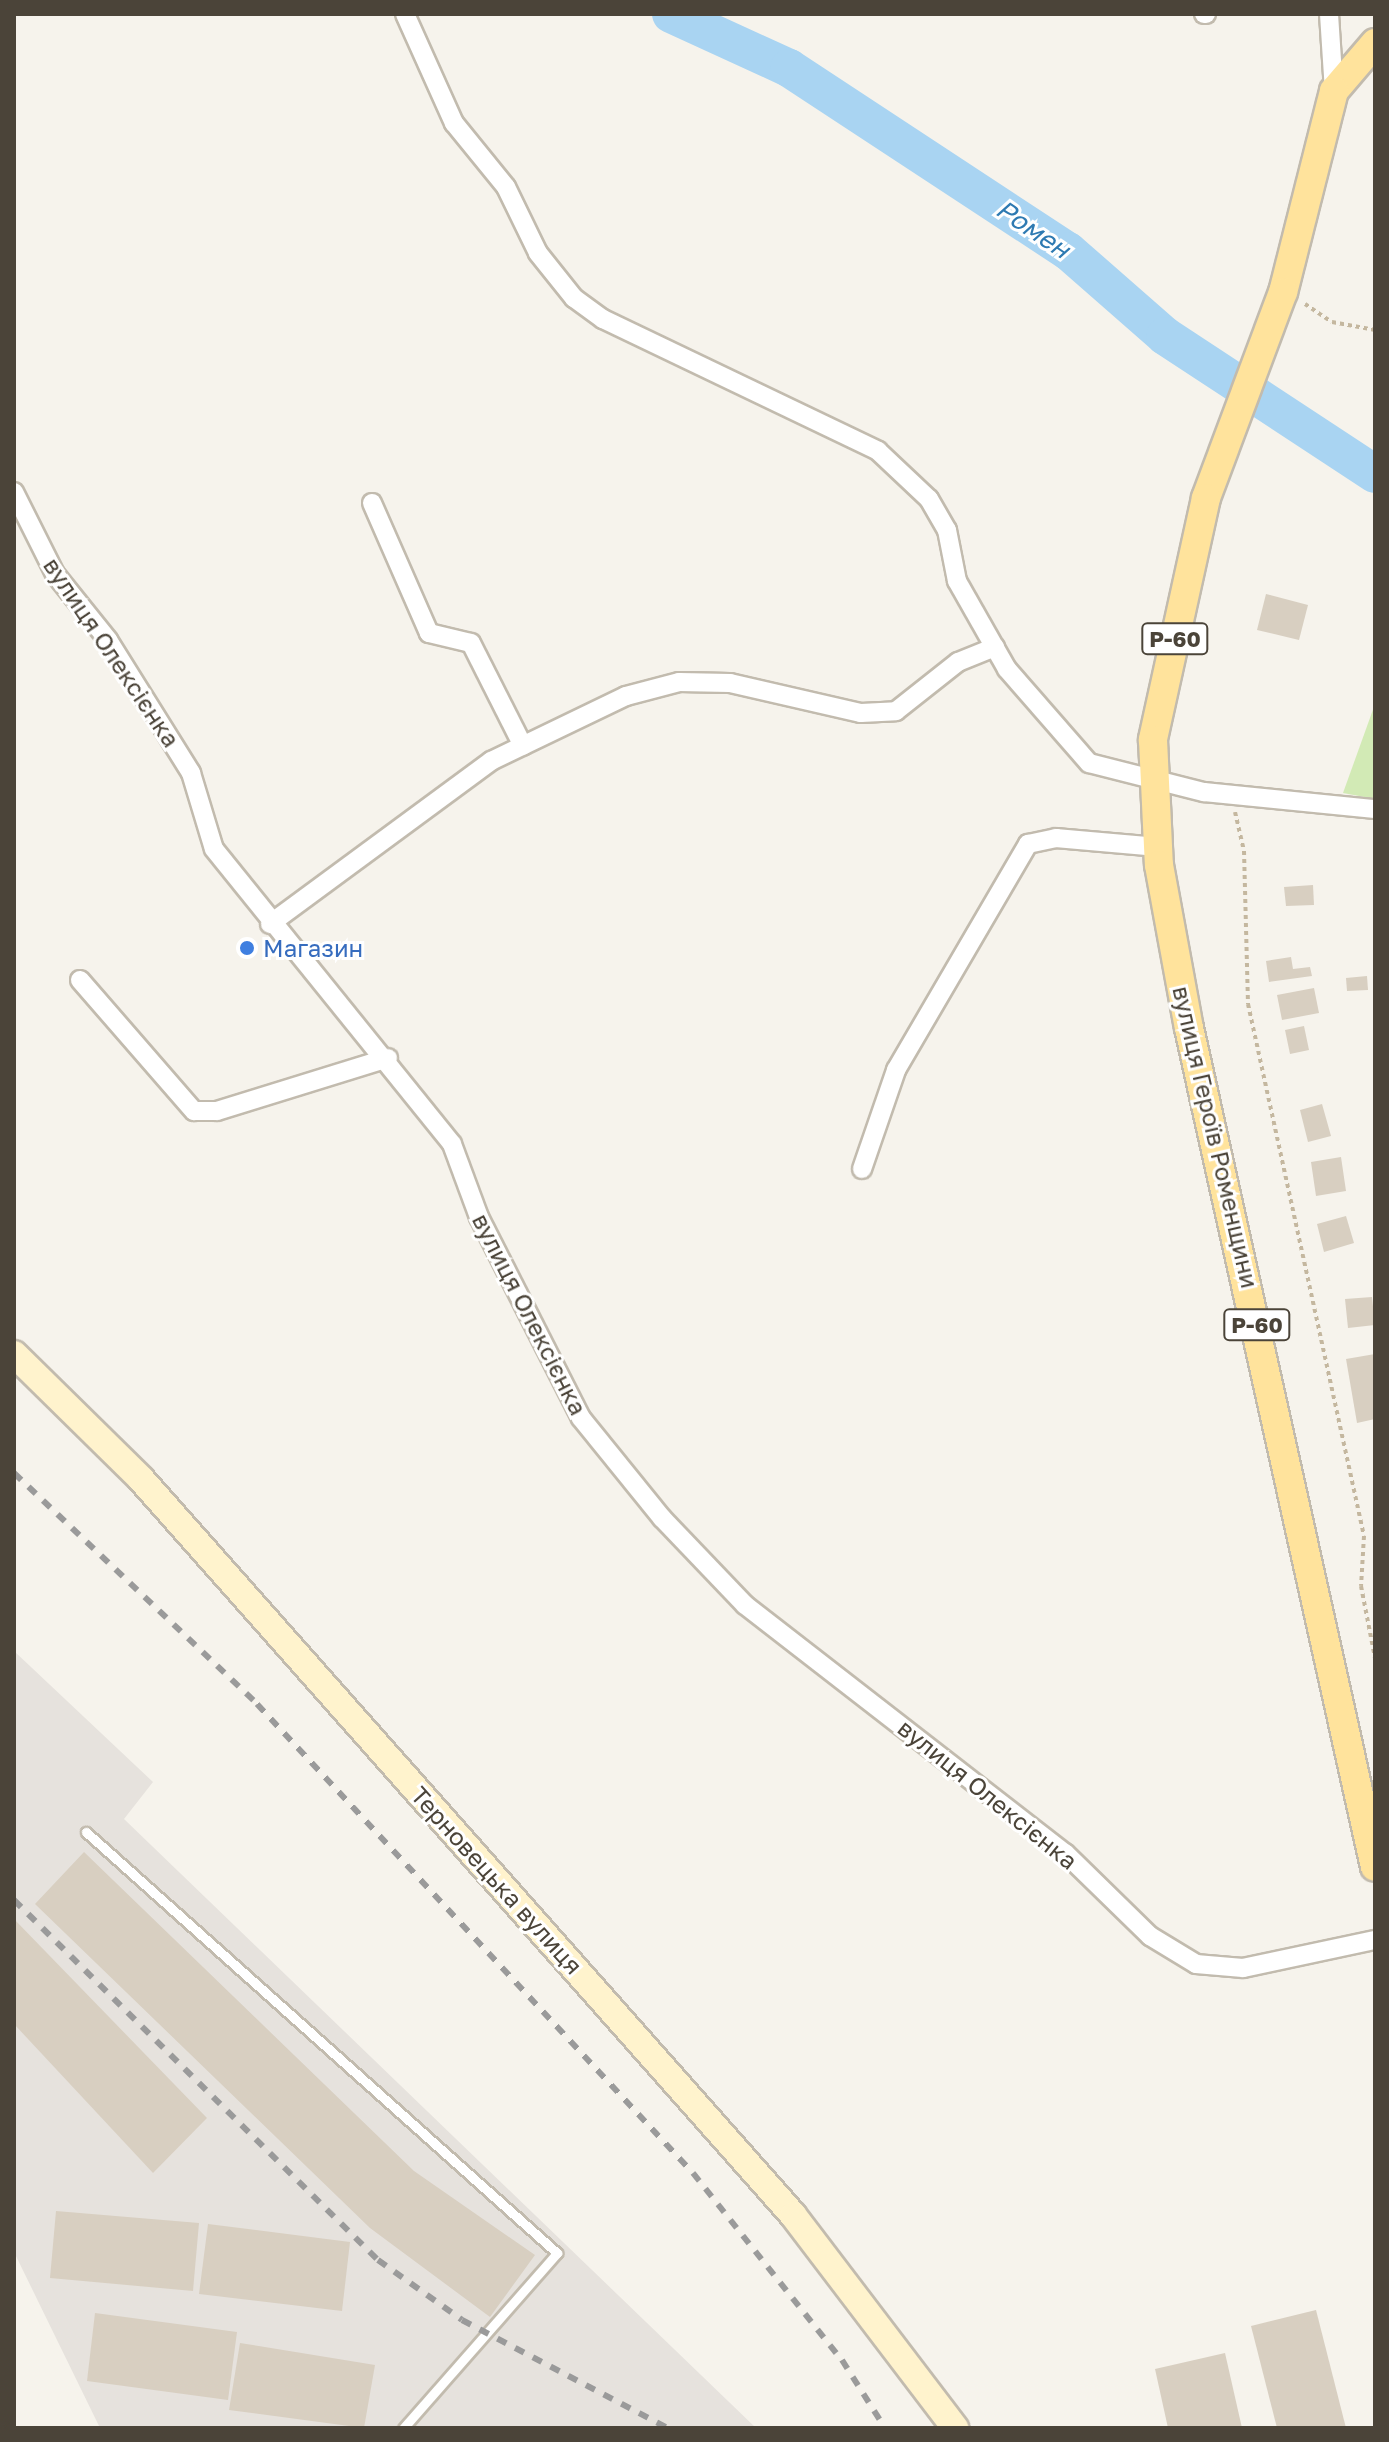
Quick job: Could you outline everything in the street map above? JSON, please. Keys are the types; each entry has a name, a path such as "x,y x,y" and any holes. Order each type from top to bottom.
{"main road":[{"name":"Р-60","path":"1286,281 1334,91 1375,43"},
{"name":"вулиця Героїв Роменщини","path":"1286,281 1206,498 1153,740 1158,847 1189,1028 1375,1867"},
{"name":"Терновецька вулиця","path":"14,1354 141,1479 793,2215 955,2428"}],"street":[{"path":"405,14 454,123 506,187 538,253 574,298 878,451 929,499 947,530 957,581 995,647 1089,763 1155,782 1231,794 1375,809"},
{"path":"1329,14 1334,91"},
{"name":"вулиця Олексієнка","path":"14,492 55,574 108,640 184,760 214,849 270,924 388,1058 452,1144 479,1217 581,1418 745,1605 1065,1853 1150,1936 1196,1964 1243,1968 1375,1940"},
{"path":"372,503 429,633 471,643 523,746"},
{"path":"270,924 491,761 626,696 679,682 730,683 861,713 896,711 958,662 995,647"},
{"path":"862,1169 896,1070 1028,844 1056,838 1158,847"},
{"path":"80,980 157,1077 194,1111 217,1111 388,1058"}],"lane":[{"path":"86,1832 557,2253 403,2428"}],"path":[{"path":"1286,281 1316,314 1375,330"},
{"path":"1231,794 1244,851 1248,1004 1360,1512 1361,1586 1375,1658"}],"shaded area":[{"path":"14,1651 153,1782 124,1819 756,2428 100,2428 14,2252"}],"green space":[{"path":"1375,704 1375,799 1343,793"}],"building":[{"path":"1266,594 1308,605 1299,640 1257,630"},
{"path":"1313,885 1314,905 1286,906 1284,887"},
{"path":"1291,957 1293,969 1310,967 1312,976 1269,982 1266,961"},
{"path":"1367,976 1368,990 1347,991 1346,978"},
{"path":"1314,988 1319,1013 1282,1020 1277,995"},
{"path":"1304,1026 1309,1050 1290,1054 1285,1030"},
{"path":"1322,1104 1331,1136 1308,1142 1300,1110"},
{"path":"1341,1157 1346,1191 1316,1196 1311,1162"},
{"path":"1346,1216 1354,1243 1324,1252 1317,1224"},
{"path":"1372,1297 1375,1325 1348,1328 1345,1299"},
{"path":"1375,1354 1375,1419 1357,1423 1346,1359"},
{"path":"84,1852 414,2171 535,2255 490,2317 370,2228 35,1904"},
{"path":"14,1919 207,2118 153,2173 14,2024"},
{"path":"56,2211 199,2223 193,2291 50,2278"},
{"path":"208,2224 350,2242 342,2311 199,2294"},
{"path":"1316,2310 1346,2428 1277,2428 1251,2326"},
{"path":"95,2313 237,2332 228,2400 87,2381"},
{"path":"240,2343 375,2365 364,2428 229,2410"},
{"path":"1225,2353 1242,2428 1168,2428 1155,2369"}],"waterway":[{"name":"Ромен","path":"671,14 789,68 1068,251 1165,336 1375,474"}],"railway":[{"path":"14,1473 257,1704 693,2173 842,2360 885,2428"},
{"path":"14,1900 378,2260 462,2320 668,2428"}],"place":[{"name":"Магазин","path":"247,948"}]}
